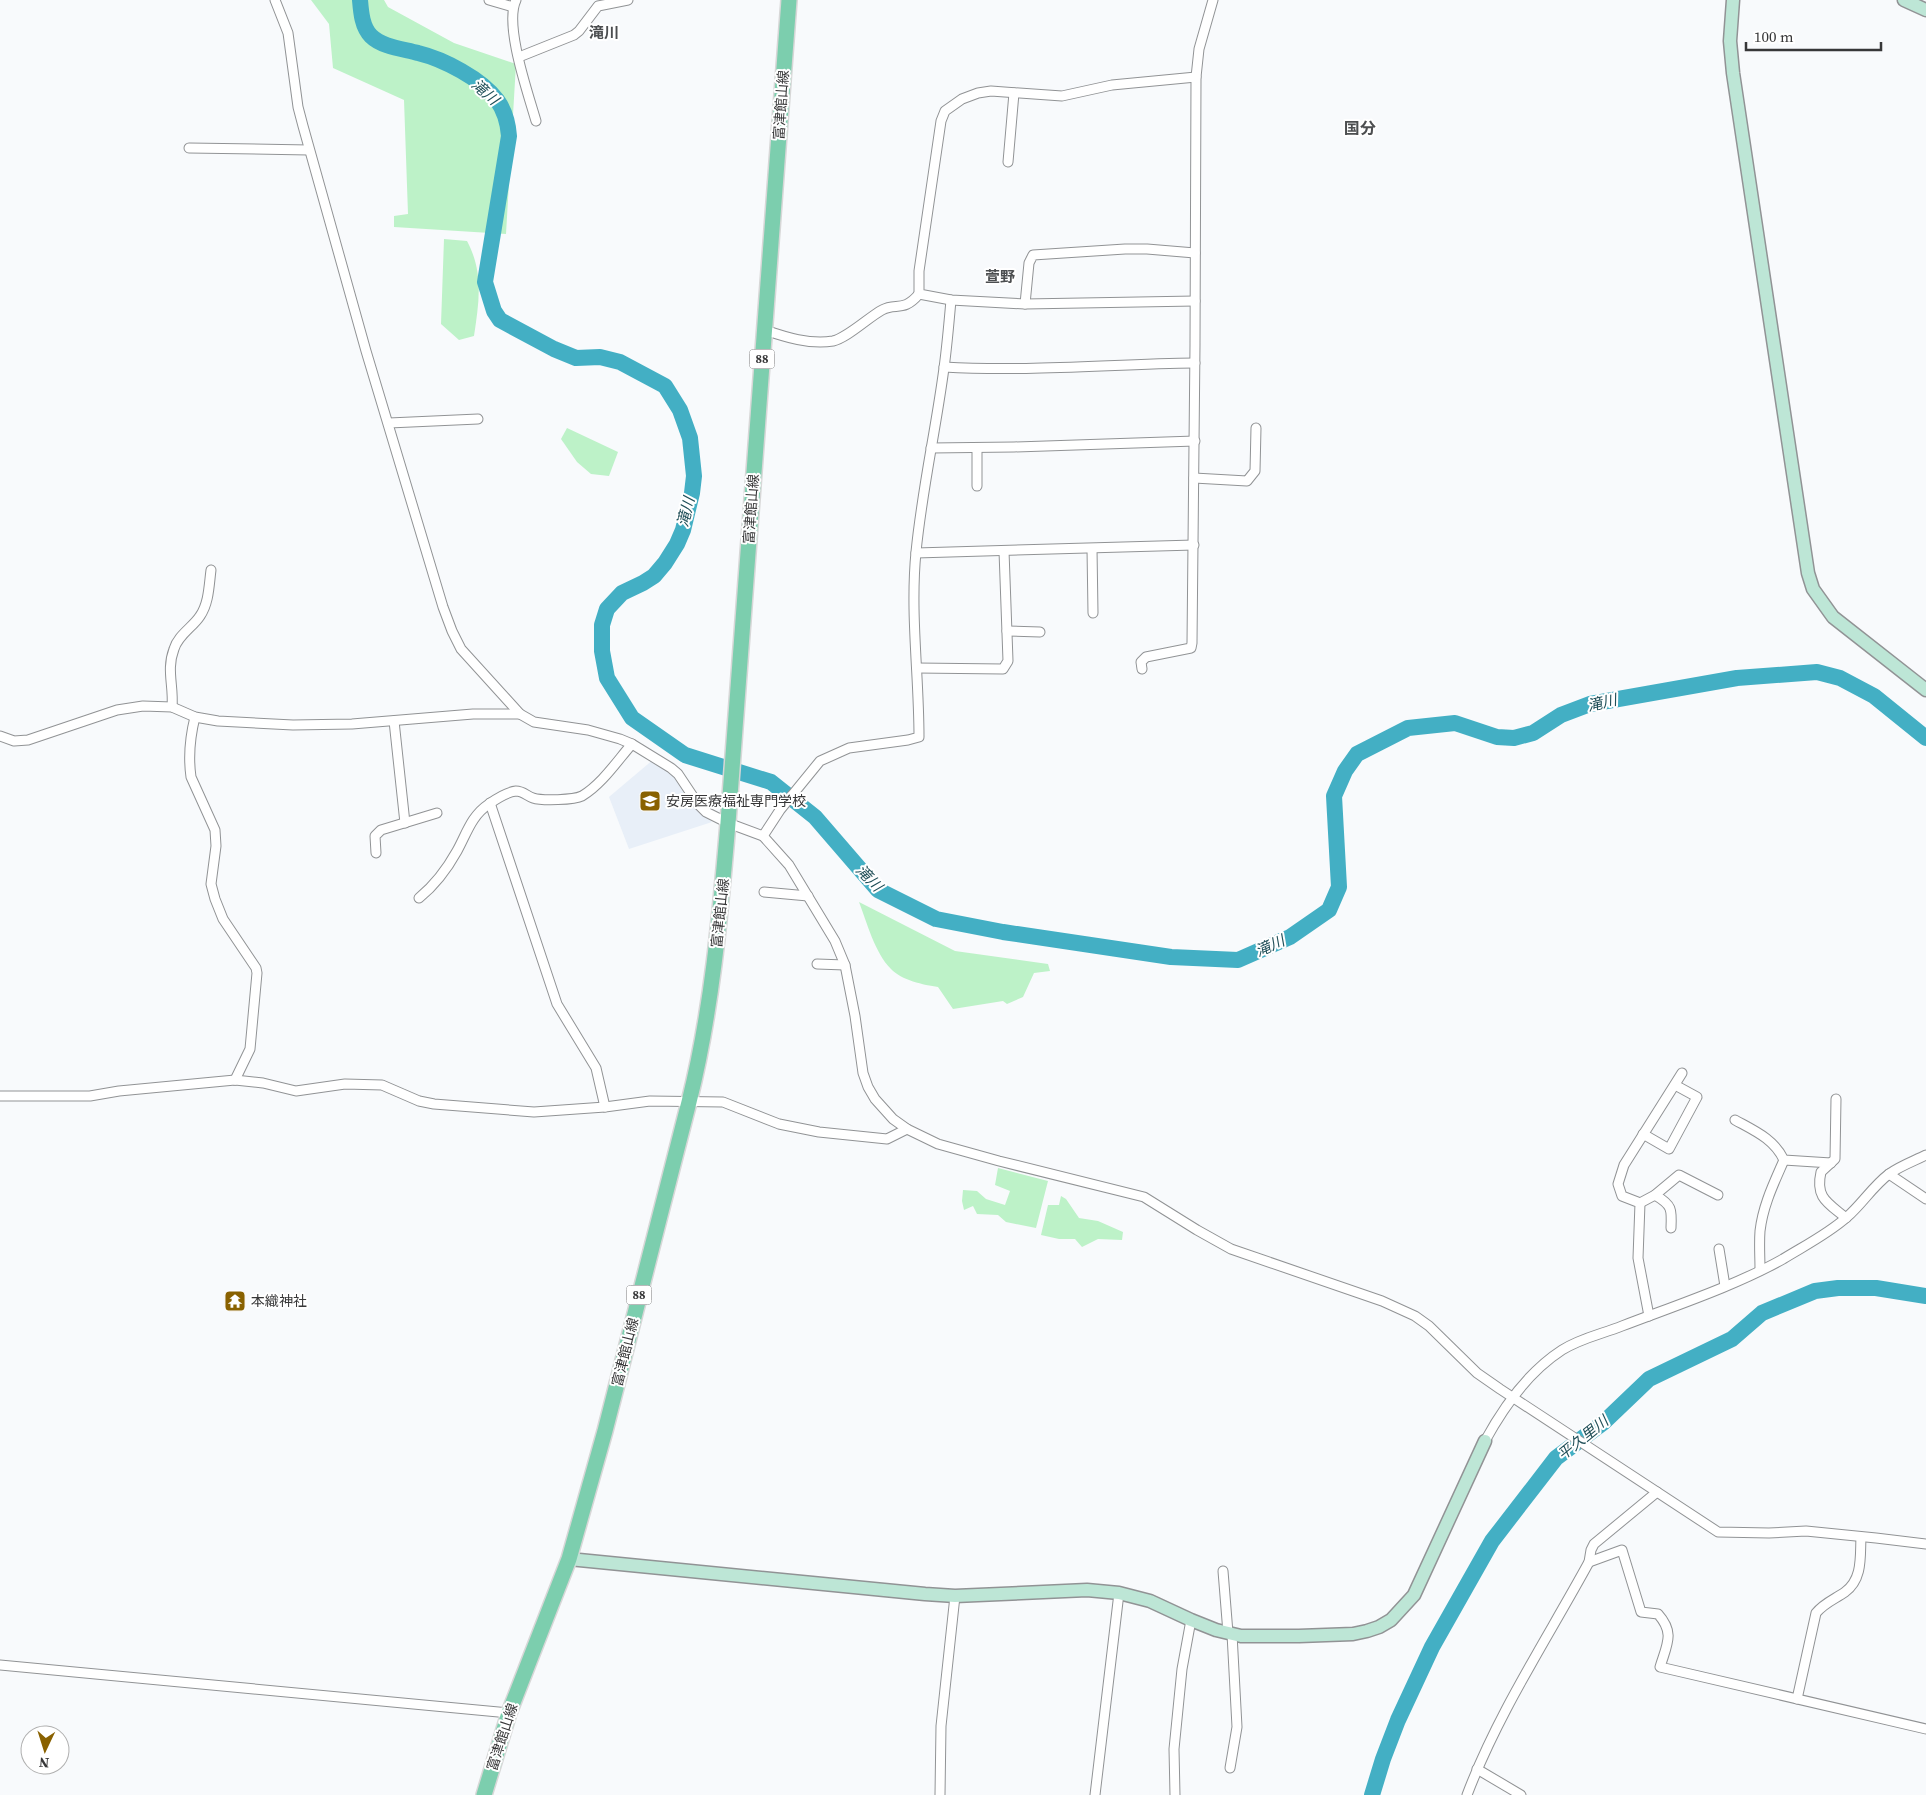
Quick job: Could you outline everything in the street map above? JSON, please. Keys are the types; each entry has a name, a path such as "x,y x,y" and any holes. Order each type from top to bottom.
{"main road":[{"name":"富津館山線","path":"484,1795 509,1713 569,1559 605,1431 700,1059 719,928 728,823 789,0"}],"street":[{"path":"276,0 288,32 298,107 363,342 389,423 431,570 452,631 461,649 520,714 534,722 588,730 632,744 678,774 698,804 706,812 728,823 763,836 789,864 835,941 845,965 855,1016 860,1058 868,1087 883,1109 907,1129 938,1144 1144,1197 1231,1249 1382,1301 1415,1316 1429,1326 1477,1373 1512,1398 1603,1455 1718,1532 1769,1533 1806,1531 1926,1544"},
{"path":"489,0 515,4 513,28 518,57 536,121"},
{"path":"518,57 574,35 598,6 628,0"},
{"path":"1142,669 1142,662 1146,657 1191,648 1194,546 1196,77 1199,49 1213,0"},
{"path":"1734,0 1730,41 1733,72 1808,573 1813,589 1833,617 1926,690"},
{"path":"1904,0 1926,10"},
{"path":"765,330 804,340 834,341 883,309 912,303 919,294 919,271 941,121 945,111 962,99 978,92 991,91 1062,96 1112,85 1196,77"},
{"path":"1008,162 1014,93"},
{"path":"189,148 309,150"},
{"path":"1025,304 1029,263 1034,255 1125,249 1195,253"},
{"path":"919,294 951,300 1025,304 1195,301"},
{"path":"763,836 780,810 820,761 849,748 919,737 914,632 916,553 944,368 951,300"},
{"path":"944,368 996,370 1195,363"},
{"path":"389,423 478,419"},
{"path":"1194,478 1247,481 1255,471 1256,428"},
{"path":"931,448 1194,441"},
{"path":"977,448 977,486"},
{"path":"916,553 1194,546"},
{"path":"1092,549 1093,612"},
{"path":"917,668 1003,669 1008,661 1004,551"},
{"path":"172,706 173,698 169,666 173,651 176,643 200,616 205,606 211,570"},
{"path":"1007,631 1040,632"},
{"path":"0,736 14,740 28,740 117,710 143,706 172,706 195,717 218,721 293,725 352,724 473,714 520,714"},
{"path":"195,717 190,737 190,767 194,786 215,830 216,846 211,884 223,919 256,968 257,973 250,1049 235,1080"},
{"path":"394,721 406,823"},
{"path":"419,898 438,880 458,850 467,828 478,812 490,803 516,791 539,800 582,796 604,777 632,744"},
{"path":"490,803 557,1004 596,1068 605,1107"},
{"path":"376,853 375,836 381,830 436,812"},
{"path":"764,892 808,896"},
{"path":"817,964 845,965"},
{"path":"1682,1072 1624,1165 1618,1184 1622,1196 1640,1203 1655,1195 1679,1175 1718,1195"},
{"path":"0,1096 90,1096 119,1091 235,1080 263,1083 296,1091 346,1084 382,1085 419,1101 434,1104 534,1112 605,1107 650,1101 723,1102 779,1124 819,1132 887,1139 907,1129"},
{"path":"1643,1134 1669,1149 1697,1097 1675,1085"},
{"path":"1836,1099 1835,1159 1821,1172 1819,1190 1822,1197 1846,1218"},
{"path":"1736,1120 1771,1141 1778,1147 1784,1160 1768,1195 1762,1216 1760,1270"},
{"path":"569,1559 955,1596 1067,1590 1119,1593 1150,1601 1191,1620 1230,1634 1299,1636 1353,1634 1379,1627 1392,1620 1414,1595 1499,1416 1512,1398 1549,1359 1580,1340 1649,1316 1760,1270 1819,1237 1846,1218 1889,1174 1926,1154"},
{"path":"1784,1160 1832,1163"},
{"path":"1889,1174 1926,1199"},
{"path":"1655,1195 1668,1202 1672,1213 1672,1228"},
{"path":"1640,1203 1638,1258 1649,1316"},
{"path":"1719,1249 1725,1286"},
{"path":"1467,1795 1494,1730 1547,1633 1589,1562 1594,1544 1657,1492"},
{"path":"1796,1699 1816,1613 1821,1607 1846,1592 1855,1583 1859,1571 1861,1536"},
{"path":"1589,1562 1622,1550 1641,1612 1658,1614 1668,1628 1669,1638 1660,1667 1926,1729"},
{"path":"1223,1571 1237,1727 1230,1768"},
{"path":"1095,1795 1119,1593"},
{"path":"940,1795 941,1726 955,1596"},
{"path":"1175,1795 1174,1749 1182,1669 1191,1620"},
{"path":"0,1664 509,1713"},
{"path":"1477,1769 1521,1795"}],"shaded area":[{"name":"安房医療福祉専門学校","path":"654,759 675,778 694,804 712,822 629,849 609,797"}],"green space":[{"path":"311,0 384,0 388,7 454,43 516,64 506,234 394,227 394,216 408,214 404,100 333,68 329,24"},
{"path":"444,239 467,241 478,276 479,288 474,336 459,340 441,324"},
{"path":"567,428 618,452 609,476 591,474 577,462 561,439"},
{"path":"859,902 955,951 1048,964 1050,971 1034,973 1023,997 1007,1004 1003,1001 953,1009 938,987 907,979 891,969 880,955"},
{"path":"998,1168 1048,1181 1036,1228 1006,1222 998,1215 977,1214 973,1206 964,1210 962,1201 963,1190 977,1191 986,1199 1005,1205 1010,1191 995,1185"},
{"path":"1061,1196 1066,1199 1079,1218 1098,1221 1123,1232 1122,1240 1098,1239 1082,1247 1075,1239 1059,1239 1041,1235 1048,1205 1059,1205"}],"waterway":[{"name":"滝川","path":"360,0 364,24 368,32 376,40 393,47 439,60 472,77 490,92 500,104 504,113 509,136 485,282 494,311 500,320 554,349 576,358 600,357 620,362 665,386 680,410 690,438 694,476 683,530 677,544 654,576 622,593 607,609 602,625 602,651 607,678 632,718 685,755 771,782 815,817 878,890 936,919 1003,932 1171,957 1238,960 1290,937 1329,910 1339,887 1334,796 1345,771 1357,754 1408,728 1455,723 1497,737 1514,738 1533,733 1561,715 1590,704 1737,678 1817,672 1840,678 1874,696 1926,738"},
{"name":"平久里川","path":"1372,1795 1398,1720 1432,1647 1492,1541 1556,1458 1604,1422 1649,1379 1732,1339 1762,1313 1815,1291 1838,1288 1876,1288 1926,1296"}],"place":[{"name":"安房医療福祉専門学校","path":"650,801"},
{"name":"本織神社","path":"235,1301"}],"district":[{"name":"滝川","path":"604,33"},
{"name":"国分","path":"1360,128"},
{"name":"萱野","path":"1000,277"}]}
